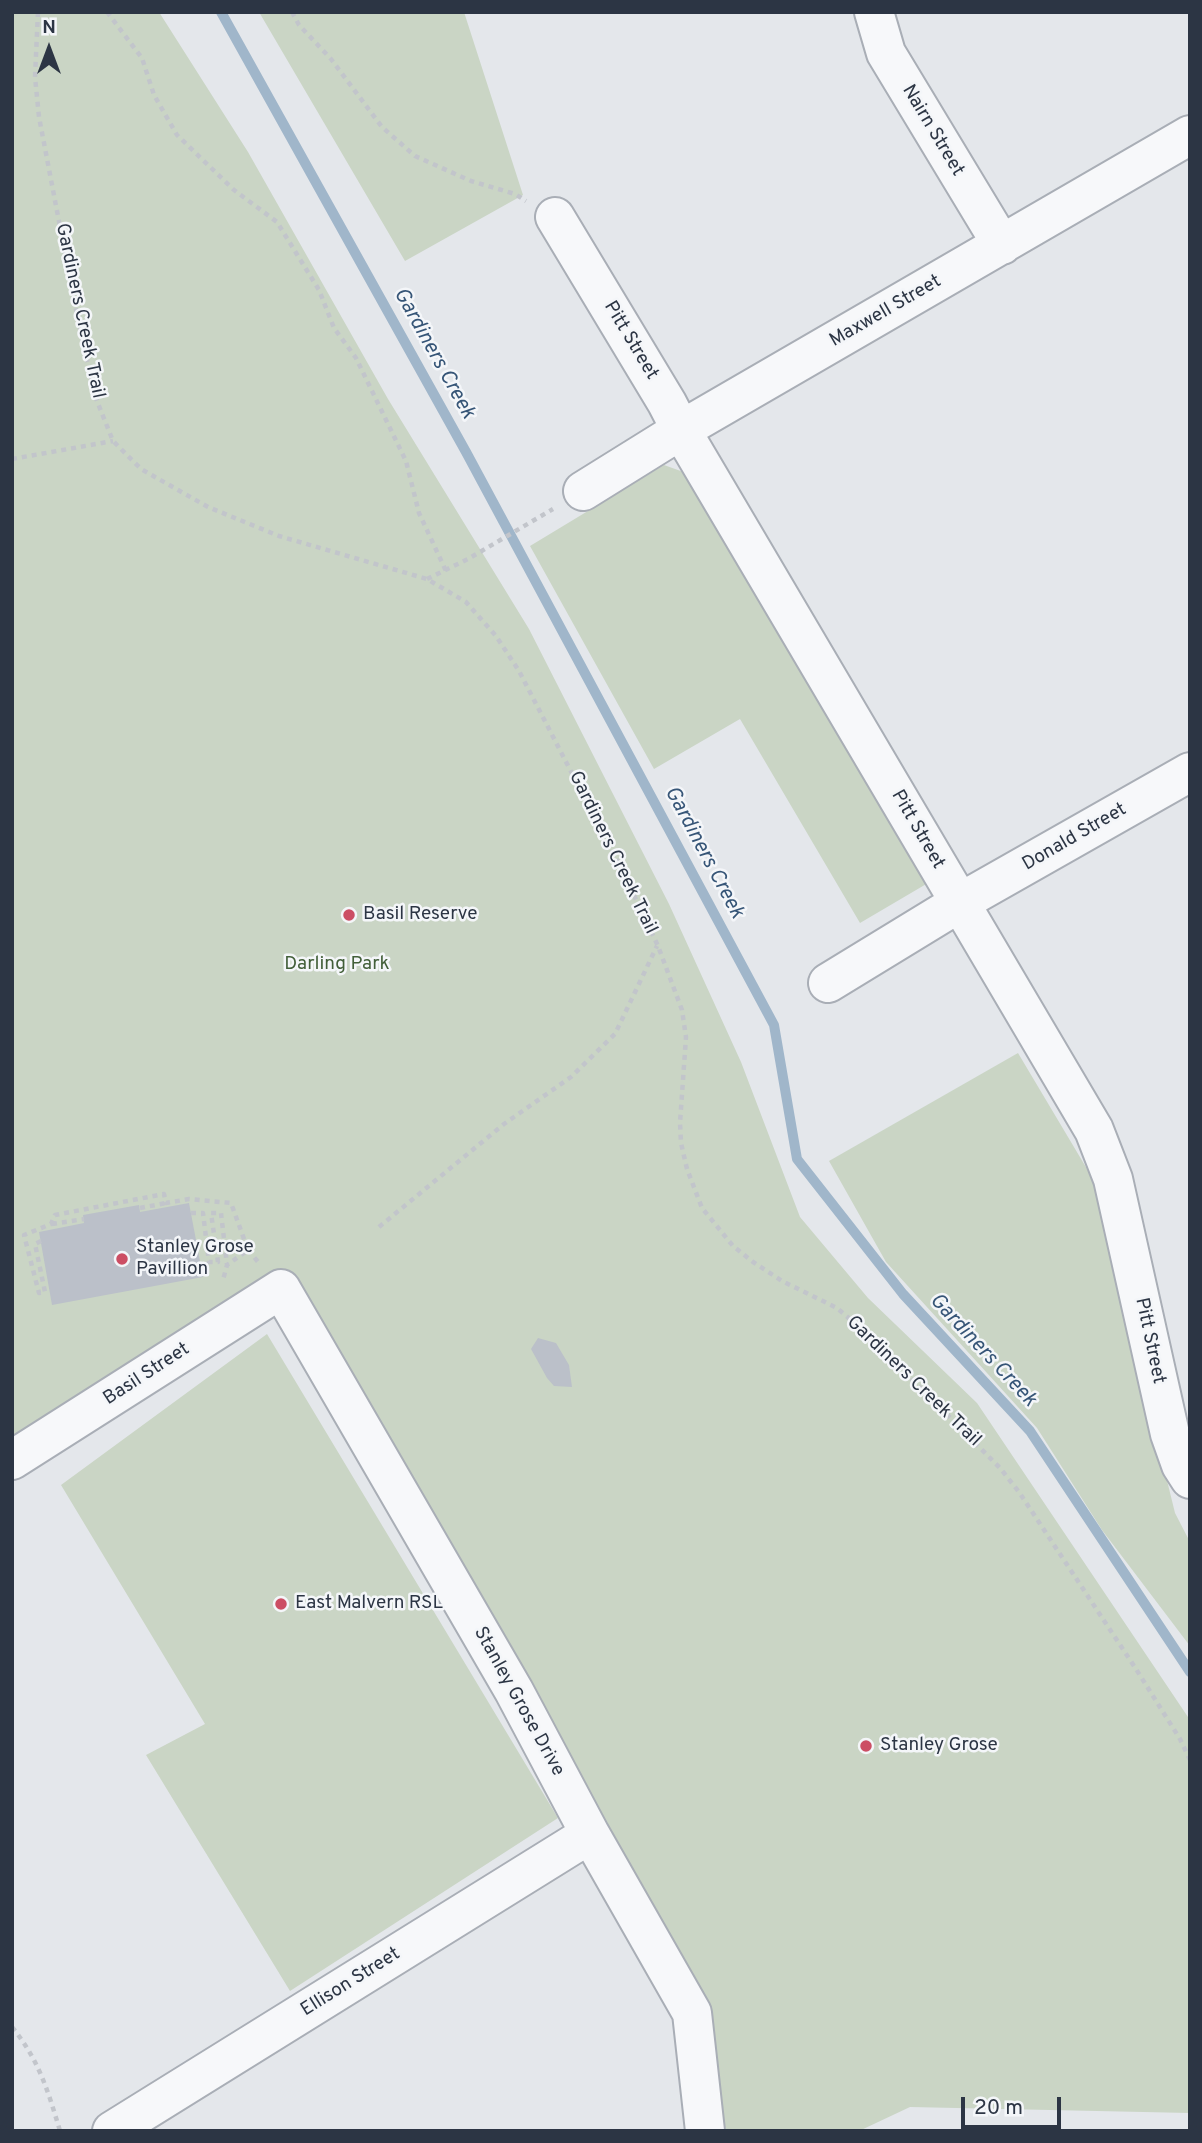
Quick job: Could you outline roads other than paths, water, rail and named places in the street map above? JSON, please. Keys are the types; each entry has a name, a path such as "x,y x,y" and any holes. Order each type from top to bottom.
{"street":[{"name":"Nairn Street","path":"874,12 886,53 1002,245"},
{"name":"Maxwell Street","path":"570,499 681,430 1190,135"},
{"name":"Pitt Street","path":"555,217 1078,1102 1104,1152 1128,1242 1170,1434 1181,1465 1190,1479"},
{"name":"Donald Street","path":"828,983 959,903 1190,772"},
{"name":"Basil Street","path":"12,1460 281,1289"},
{"name":"Stanley Grose Drive","path":"281,1289 514,1691 590,1834 692,2013 705,2131"},
{"name":"Ellison Street","path":"112,2131 590,1834"}],"waterway":[{"name":"Gardiners Creek","path":"221,12 466,452 774,1025 797,1159 903,1294 1030,1431 1190,1672"}],"place":[{"name":"Basil Reserve","path":"349,915"},
{"name":"Stanley Grose Pavillion","path":"122,1259"},
{"name":"East Malvern RSL","path":"281,1604"},
{"name":"Stanley Grose","path":"866,1746"}],"park label":[{"name":"Darling Park","path":"337,965"}]}
